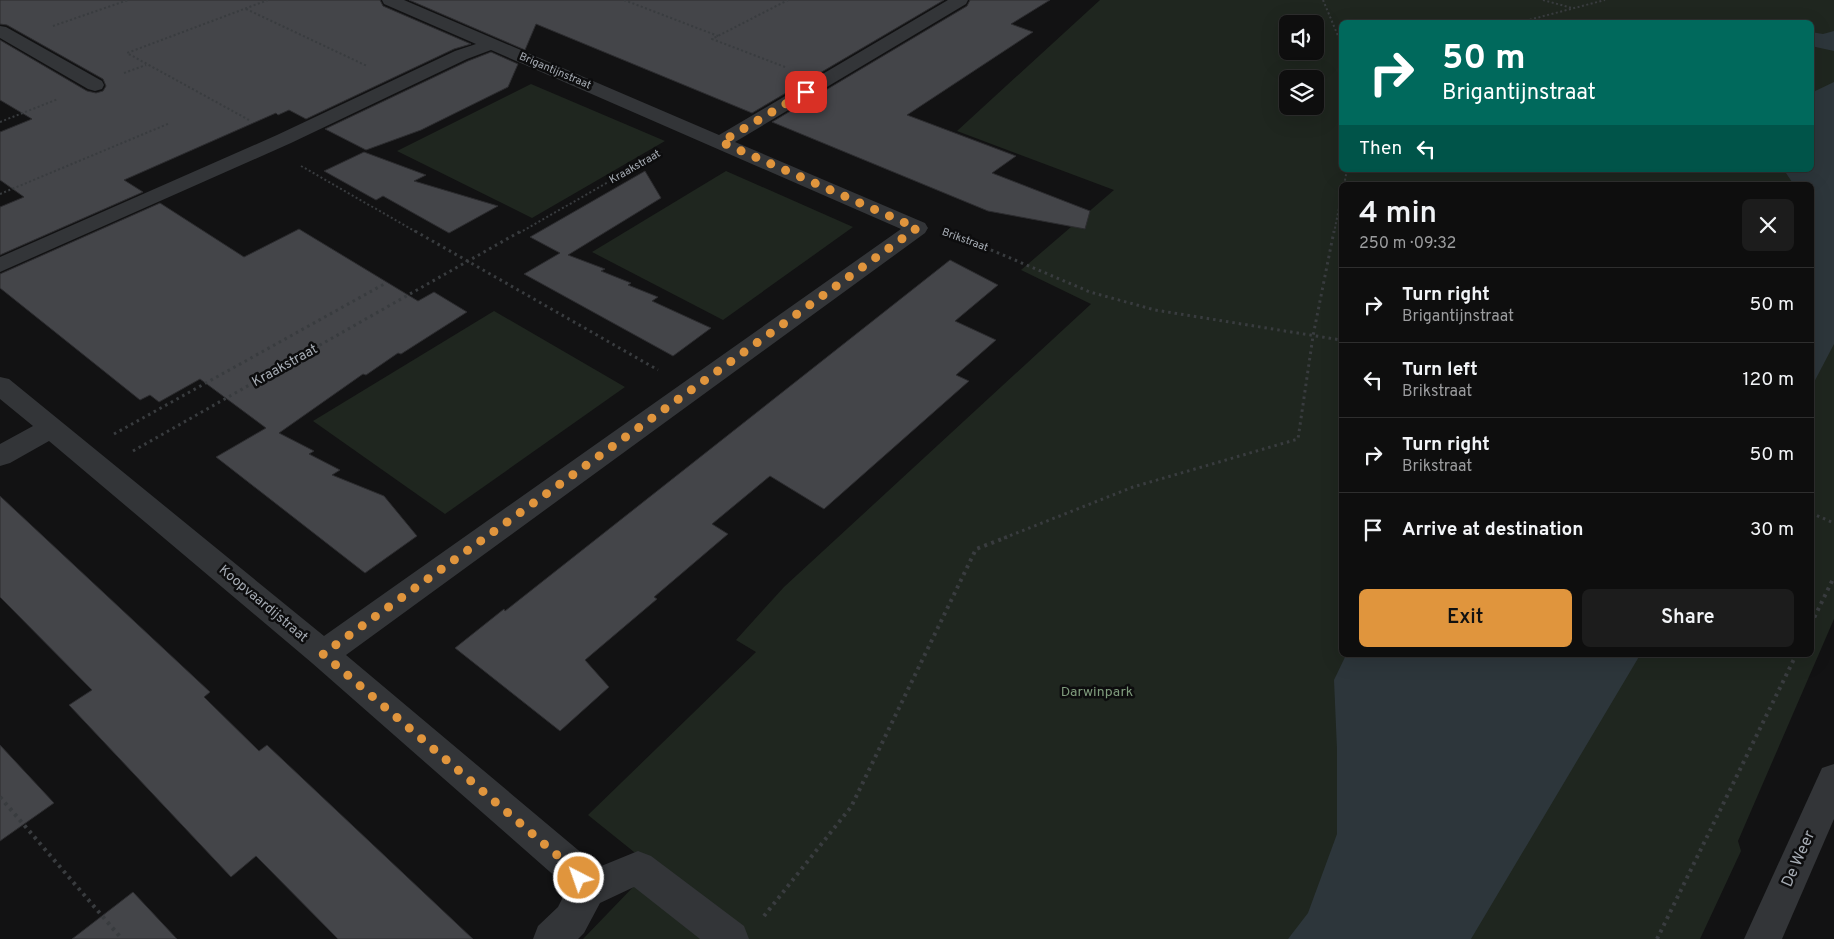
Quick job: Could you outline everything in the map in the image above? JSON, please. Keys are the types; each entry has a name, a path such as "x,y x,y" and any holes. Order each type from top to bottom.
{"street":[{"name":"Brigantijnstraat","path":"390,0 721,142"},
{"path":"721,142 960,0"},
{"path":"8,35 95,85"},
{"path":"0,266 275,143 401,82 461,55 492,44"},
{"path":"721,142 917,228"},
{"path":"323,654 917,228"},
{"name":"Koopvaardijstraat","path":"0,385 323,654 571,867 586,890"},
{"path":"0,456 51,428"},
{"name":"De Weer","path":"1763,939 1834,779"},
{"path":"552,939 571,920 586,890 638,868 744,931"}],"path":[{"path":"8,35 128,0"},
{"path":"268,0 127,53 469,262 691,389"},
{"path":"624,0 718,36"},
{"path":"788,0 712,39 823,82"},
{"path":"1323,0 1339,36"},
{"path":"1544,0 1573,9"},
{"path":"1529,20 1606,0"},
{"path":"245,8 401,82"},
{"path":"0,194 170,123"},
{"name":"Kraakstraat","path":"90,461 469,262 696,131"},
{"path":"744,931 852,807 976,549 1132,487 1298,439 1313,336 1339,208"},
{"name":"Brikstraat","path":"917,228 946,230 1090,292 1155,310 1339,340"},
{"name":"Kraakstraat","path":"90,461 386,283"},
{"path":"1814,513 1834,523"},
{"path":"1814,618 1834,577"},
{"path":"1657,939 1795,657"},
{"path":"0,797 122,939"}],"green space":[{"name":"Darwinpark","path":"1100,0 1834,0 1834,619 1738,841 1741,851 1700,939 583,939 636,884 639,856 588,815 756,652 736,640 784,587 1091,304 1021,270 1114,190 957,131"},
{"path":"531,84 665,141 532,218 397,151"},
{"path":"726,171 853,227 723,320 592,252"},
{"path":"494,311 625,387 445,514 313,421"}],"shaded area":[{"path":"1834,31 1834,51 1814,47 1814,32 1823,34"},
{"path":"1834,82 1834,344 1814,382 1814,182 1792,182 1785,172 1814,172 1814,92"},
{"path":"1345,657 1639,657 1471,939 1288,939 1308,913 1337,834 1337,749 1334,680"}],"building":[{"path":"0,0 380,0 383,6 471,44 454,49 306,119 289,110 278,115 276,113 124,180 143,192 0,255 0,207 24,197 0,180 0,132 32,119 0,100 0,40 87,91 96,93 103,91 106,86 103,79 7,25 0,24"},
{"path":"409,0 944,0 752,113 536,24 525,50"},
{"path":"970,0 1050,0 1011,24 1033,32 907,115 1016,156 992,173 1090,211 1085,229 988,211 772,122 967,6"},
{"path":"491,52 518,64 508,87 421,130 366,150 325,129 468,61"},
{"path":"364,152 426,175 414,181 498,206 449,233 383,196 376,200 324,171"},
{"path":"645,171 661,198 568,255 605,269 601,271 631,283 628,285 658,297 652,301 711,328 673,356 524,274 560,253 530,237"},
{"path":"160,203 244,257 299,229 418,301 434,292 467,312 401,354 398,353 366,375 363,374 279,433 314,451 309,454 340,470 332,475 384,496 417,536 365,573 216,457 266,428 200,379 159,402 150,395 140,400 0,288 0,274"},
{"path":"950,260 998,285 955,321 996,340 956,375 969,381 824,509 770,476 712,524 728,534 654,597 657,599 585,660 609,687 560,731 455,648 504,609 505,611"},
{"path":"0,496 210,692 204,697 259,751 267,745 473,939 338,939 256,856 231,877 69,705 92,690 0,597"},
{"path":"0,745 54,803 0,841"},
{"path":"133,892 177,939 72,939"}],"route":[{"path":"579,878 571,867 323,654 917,228 721,142 806,92"}]}
